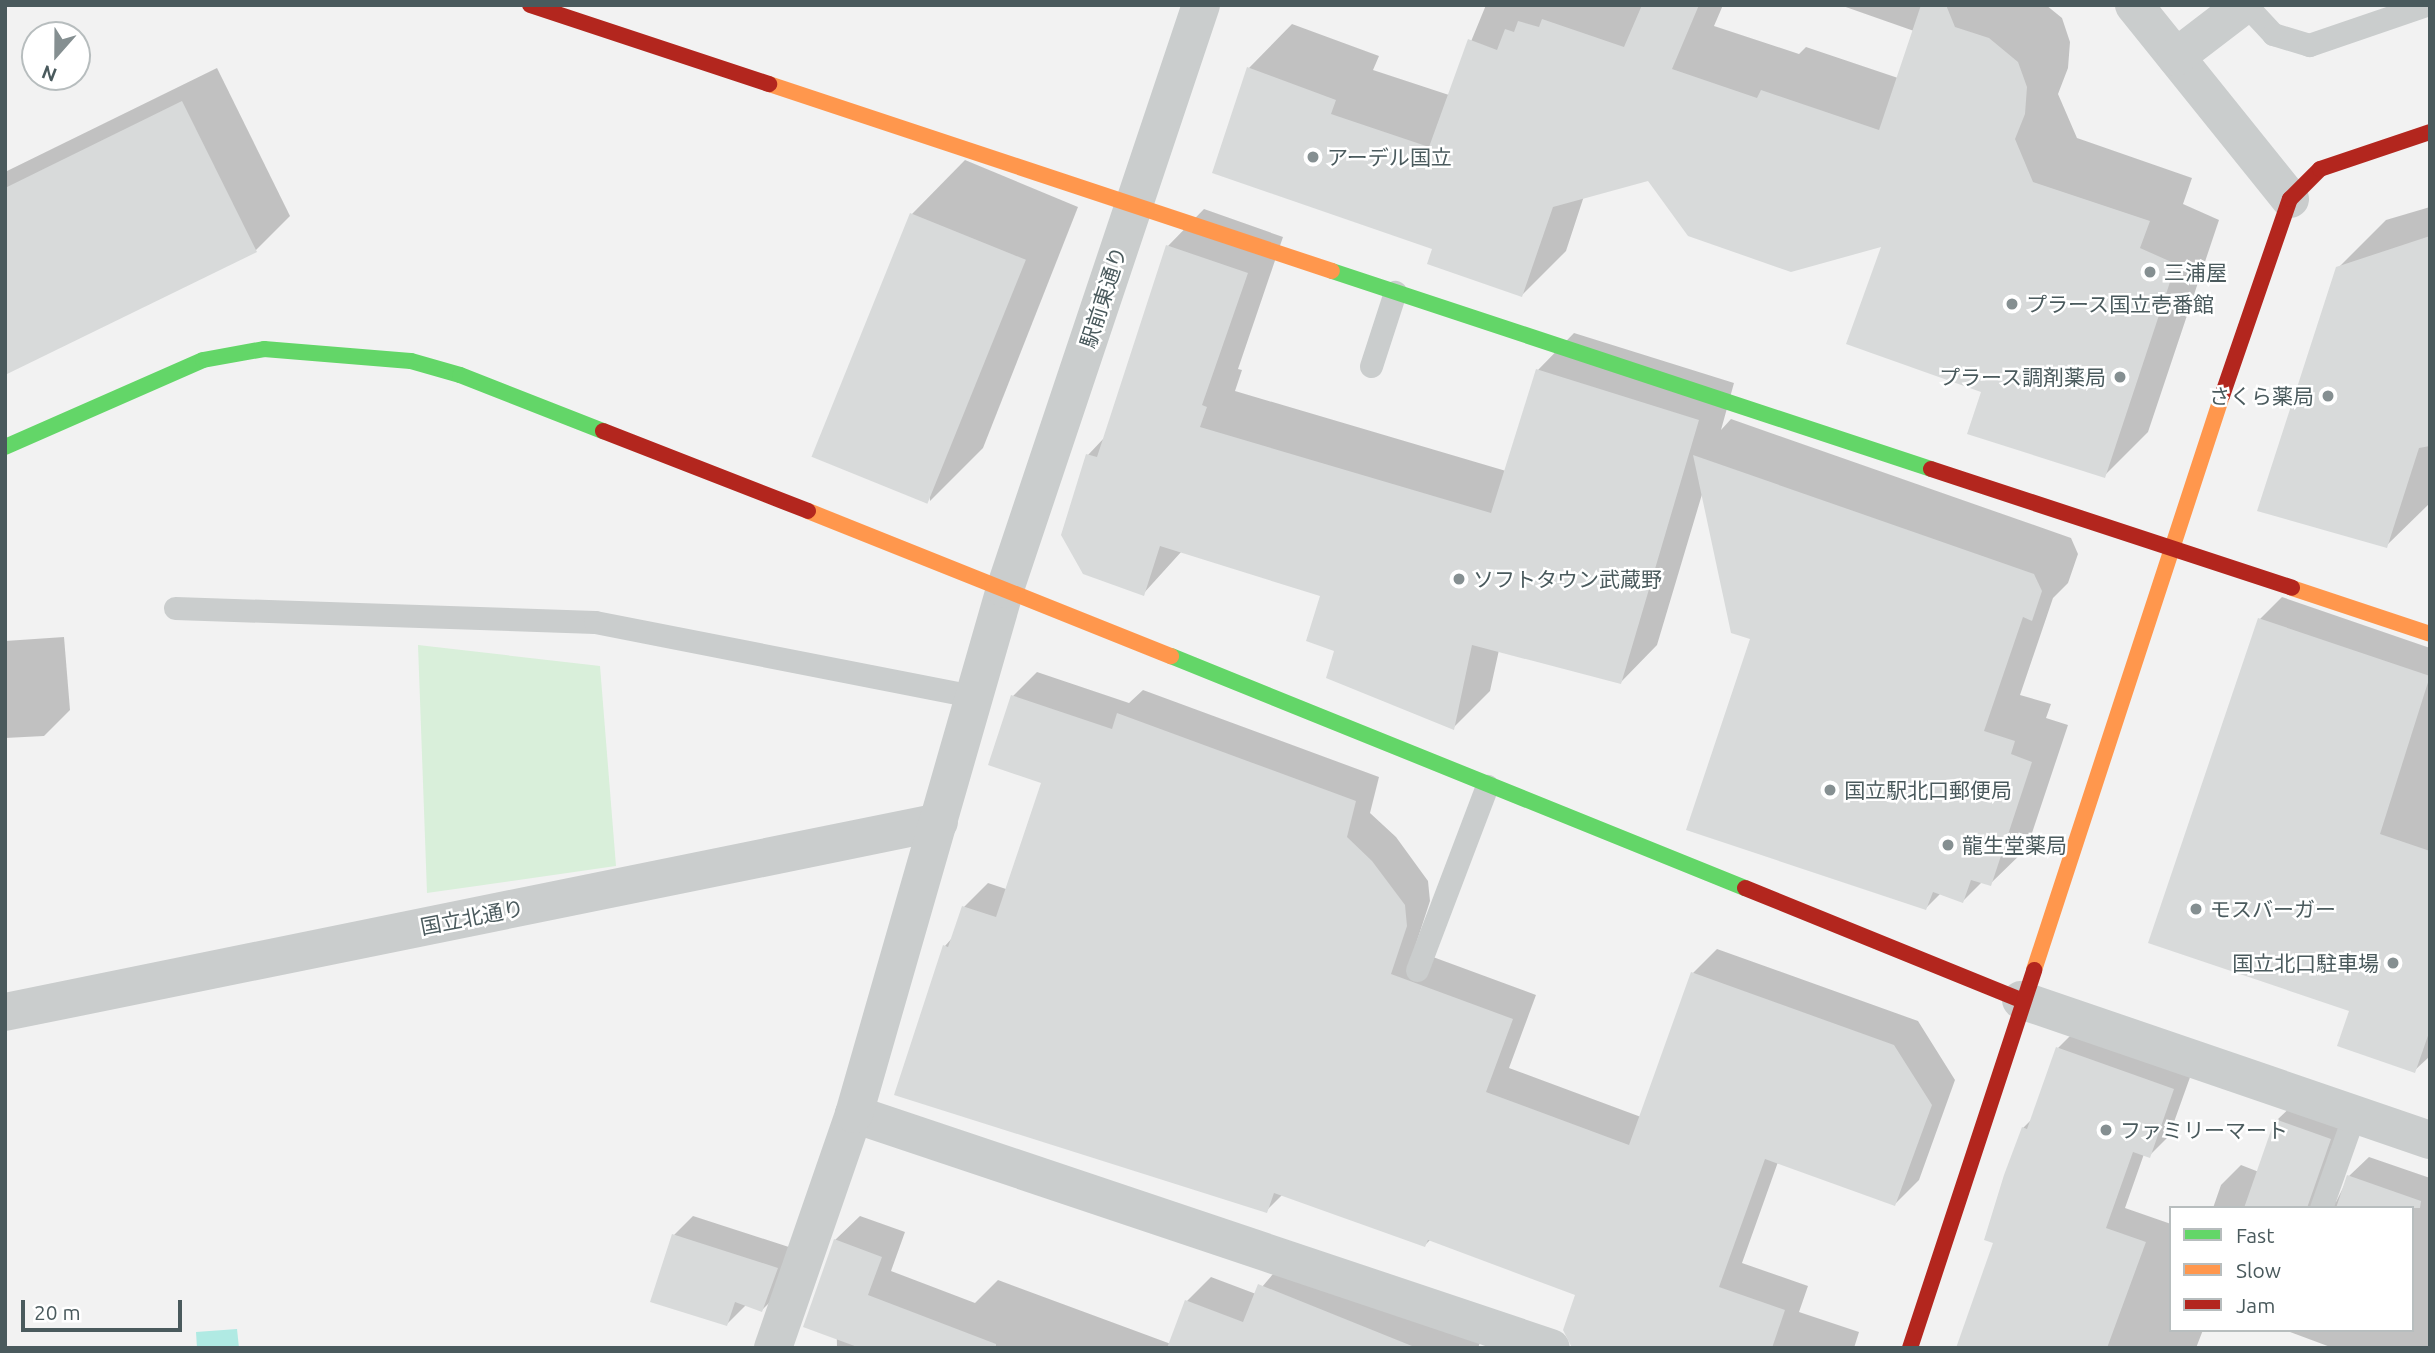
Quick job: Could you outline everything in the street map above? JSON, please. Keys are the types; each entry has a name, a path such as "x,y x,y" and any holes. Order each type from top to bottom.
{"main road":[{"path":"530,5 2430,634"},
{"path":"1910,1348 2021,1000 2290,199 2320,169 2430,132"},
{"path":"5,447 203,360 264,349 411,361 460,375 1005,589 2021,1000"}],"street":[{"name":"駅前東通り","path":"773,1348 854,1114 977,697 1005,589 1201,5"},
{"path":"2134,5 2290,199"},
{"path":"2176,57 2245,5"},
{"name":"国立北通り","path":"5,1012 939,822"},
{"path":"2021,1000 2430,1140"},
{"path":"854,1114 1551,1348"}],"lane":[{"path":"2245,5 2273,34 2309,45 2426,5"},
{"path":"1371,366 1395,292"},
{"path":"175,608 595,622 977,697"},
{"path":"1417,970 1488,786"},
{"path":"2322,1206 2354,1115"}],"green space":[{"path":"418,645 600,666 616,866 427,893"}],"water":[{"path":"237,1329 239,1348 197,1348 196,1332"}],"building":[{"path":"1642,5 1699,5 1672,69 1757,98 1761,90 1879,130 1921,5 1946,5 1955,27 1989,38 2018,62 2027,87 2025,114 2015,139 2033,182 2150,221 2140,248 2176,264 2105,478 1967,434 1981,392 1846,344 1881,247 1791,272 1688,236 1648,181 1553,207 1522,297 1427,264 1432,249 1212,173 1247,67 1336,100 1331,114 1429,147 1468,39 1497,50 1505,29 1514,32 1518,21 1539,27 1542,19 1624,47"},
{"path":"182,101 257,252 5,375 5,188"},
{"path":"910,213 1026,260 927,504 811,457"},
{"path":"2430,236 2430,446 2419,448 2387,548 2257,511 2336,267"},
{"path":"1166,245 1248,273 1202,405 1207,407 1200,427 1491,513 1536,369 1699,420 1621,684 1472,645 1454,730 1326,678 1334,651 1306,641 1320,596 1160,546 1144,596 1083,574 1061,535 1086,454 1097,457"},
{"path":"1693,455 2034,574 2042,591 2032,621 2023,617 1984,731 2015,741 2011,754 2032,762 1991,886 1971,880 1963,903 1933,892 1926,910 1686,830 1750,639 1731,633"},
{"path":"2258,618 2430,676 2380,834 2430,851 2430,1030 2415,1073 2337,1046 2349,1011 2148,943"},
{"path":"1011,695 1112,729 1117,713 1356,801 1347,837 1372,861 1405,905 1407,926 1391,974 1513,1019 1486,1092 1629,1145 1691,972 1894,1045 1932,1105 1895,1206 1765,1159 1719,1287 1785,1310 1772,1348 1572,1348 1563,1330 1575,1295 1428,1240 1425,1247 1274,1193 1267,1213 894,1095 943,945 948,947 962,906 996,917 1041,783 988,765"},
{"path":"2056,1047 2174,1089 2150,1158 2133,1152 2106,1228 2146,1242 2107,1348 1956,1348 1993,1243 1984,1240 2004,1175 2022,1127 2027,1129"},
{"path":"2275,1119 2331,1139 2308,1206 2245,1206"},
{"path":"2347,1175 2421,1201 2420,1208 2337,1206"},
{"path":"672,1234 778,1268 762,1312 735,1302 727,1326 650,1302"},
{"path":"834,1239 882,1257 868,1295 996,1344 996,1348 860,1348 803,1327"},
{"path":"1258,1284 1412,1348 1167,1348 1185,1300 1243,1322"}],"traffic: fast":[{"path":"1332,271 1931,469"},
{"path":"5,447 203,360 264,349 411,361 460,375 603,431"},
{"path":"1171,656 1745,888"}],"traffic: slow":[{"path":"769,84 1332,271"},
{"path":"2034,970 2222,396"},
{"path":"808,511 1171,656"},
{"path":"2292,588 2430,634"}],"traffic: jam":[{"path":"530,5 769,84"},
{"path":"2222,396 2290,199 2320,169 2430,132"},
{"path":"603,431 808,511"},
{"path":"1931,469 2292,588"},
{"path":"1745,888 2021,1000"},
{"path":"1910,1348 2034,970"}],"place":[{"name":"アーデル国立","path":"1313,157"},
{"name":"三浦屋","path":"2150,272"},
{"name":"プラース国立壱番館","path":"2012,304"},
{"name":"プラース調剤薬局","path":"2120,377"},
{"name":"さくら薬局","path":"2328,396"},
{"name":"ソフトタウン武蔵野","path":"1459,579"},
{"name":"国立駅北口郵便局","path":"1830,790"},
{"name":"龍生堂薬局","path":"1948,845"},
{"name":"モスバーガー","path":"2196,909"},
{"name":"国立北口駐車場","path":"2393,963"},
{"name":"ファミリーマート","path":"2106,1130"}]}
